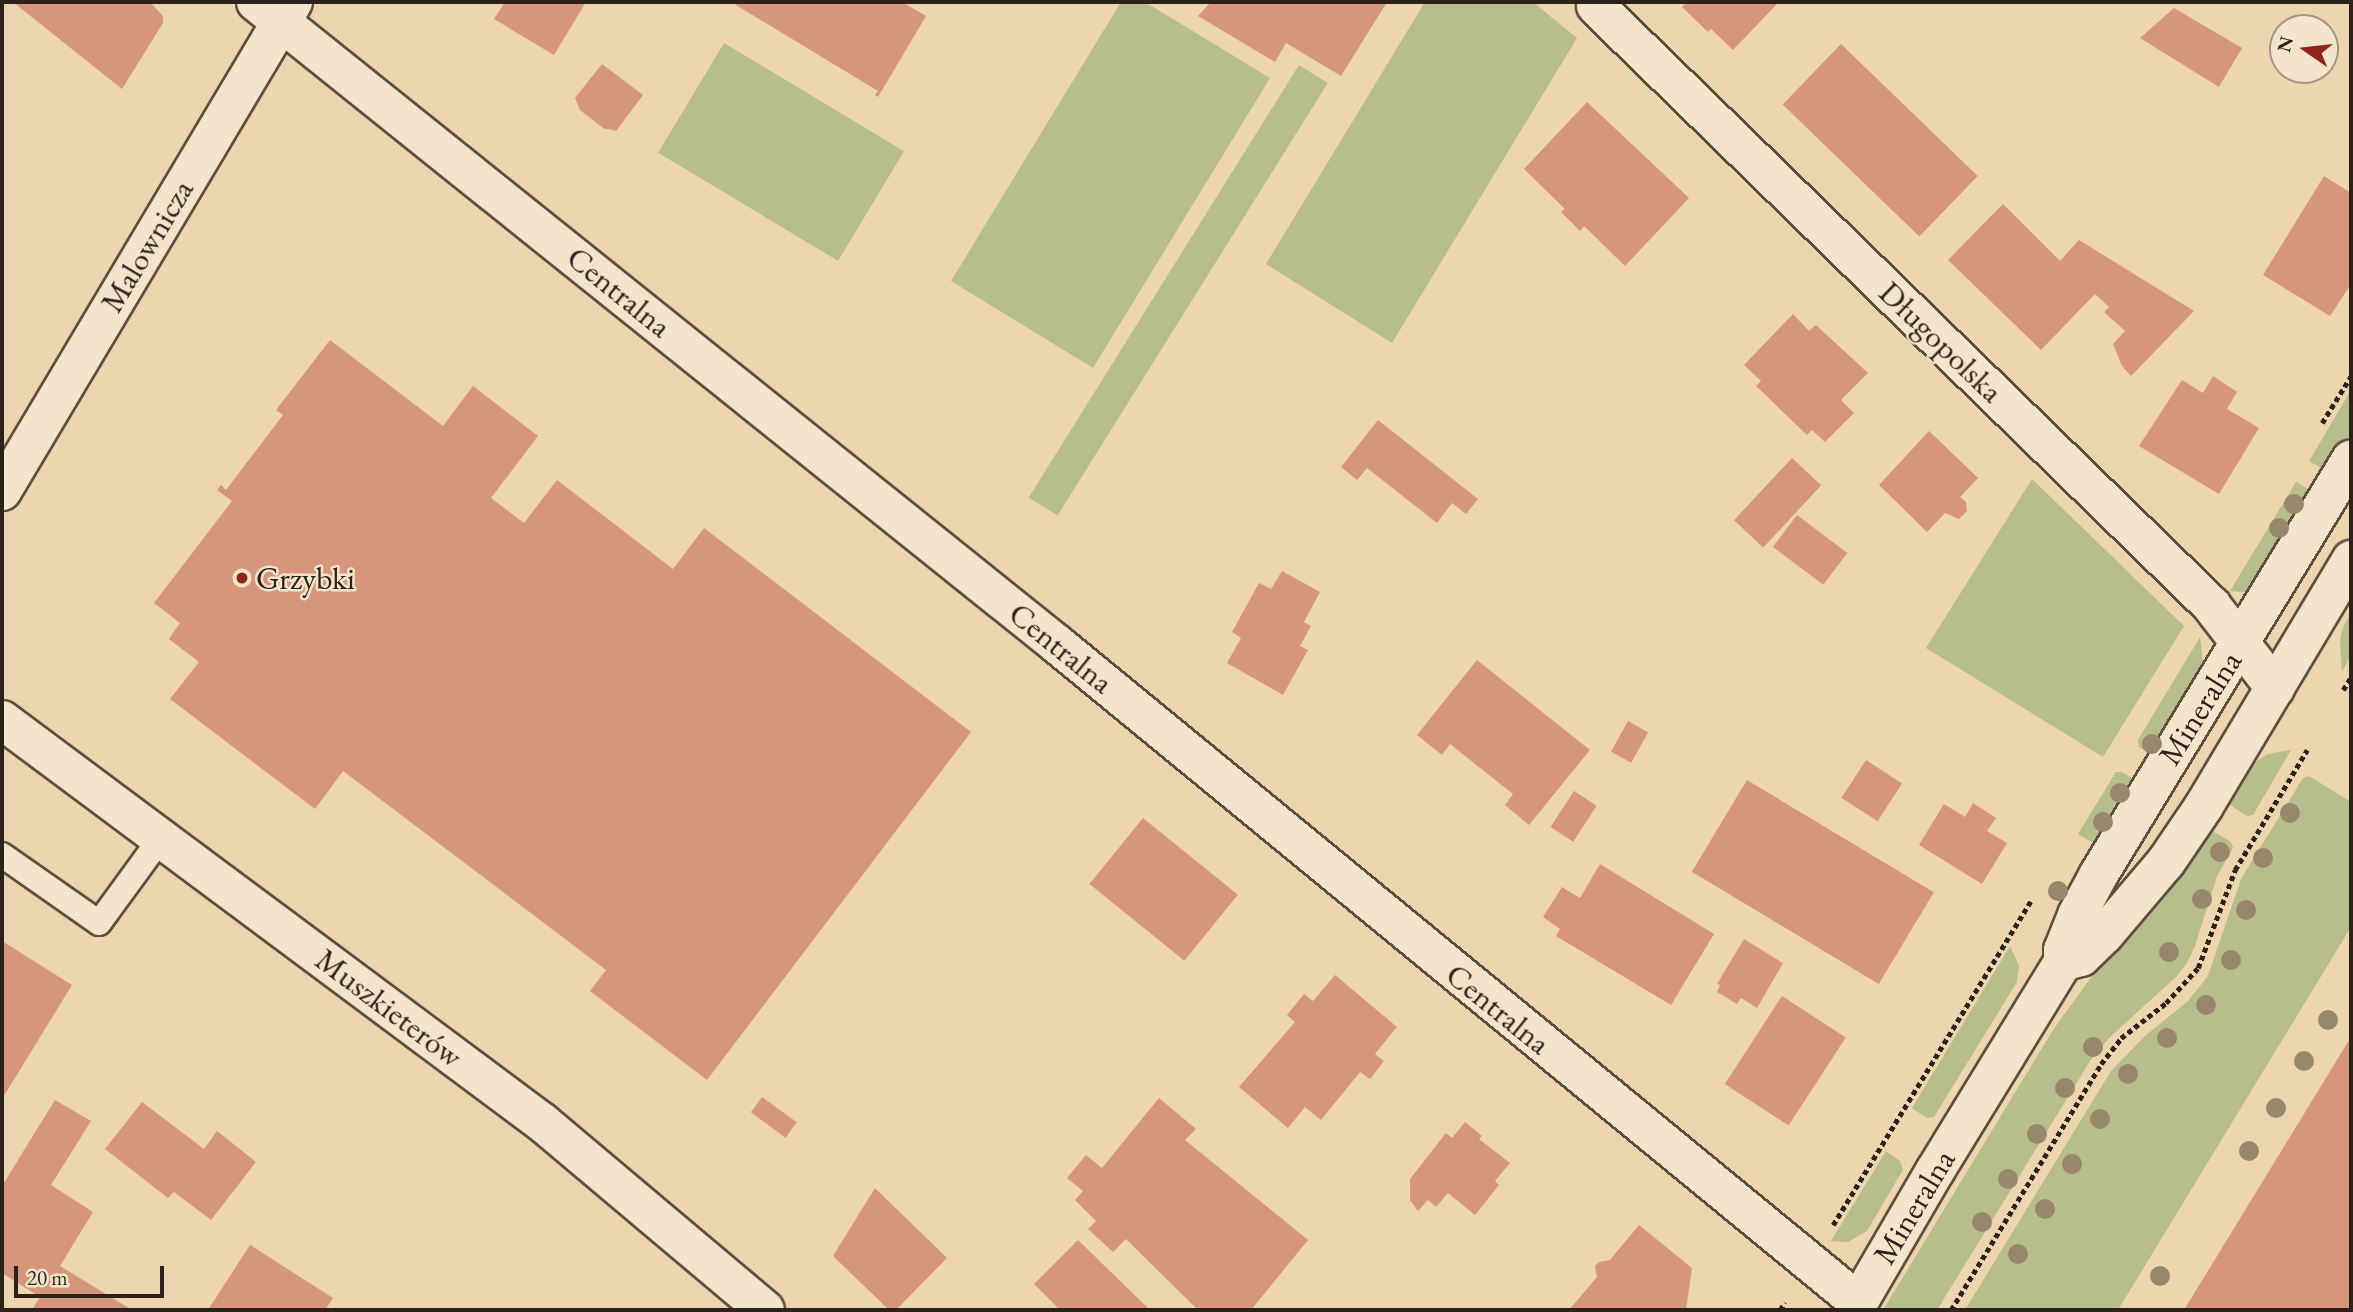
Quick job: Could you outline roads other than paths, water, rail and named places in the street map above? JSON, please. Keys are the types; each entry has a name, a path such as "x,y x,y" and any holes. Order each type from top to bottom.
{"street":[{"name":"Długopolska","path":"1594,4 2211,605 2275,688"},
{"name":"Malownicza","path":"2,491 277,8"},
{"name":"Centralna","path":"277,8 1066,652 1856,1306"},
{"name":"Mineralna","path":"1856,1306 2063,962 2063,950 2077,915 2099,874 2351,460"},
{"name":"Mineralna","path":"2063,962 2075,961 2096,943 2166,862 2204,806 2351,560"},
{"name":"Muszkieterów","path":"2,720 543,1123 765,1310"}],"lane":[{"path":"2,855 99,923 161,838"}],"place":[{"name":"Grzybki","path":"242,578"}]}
